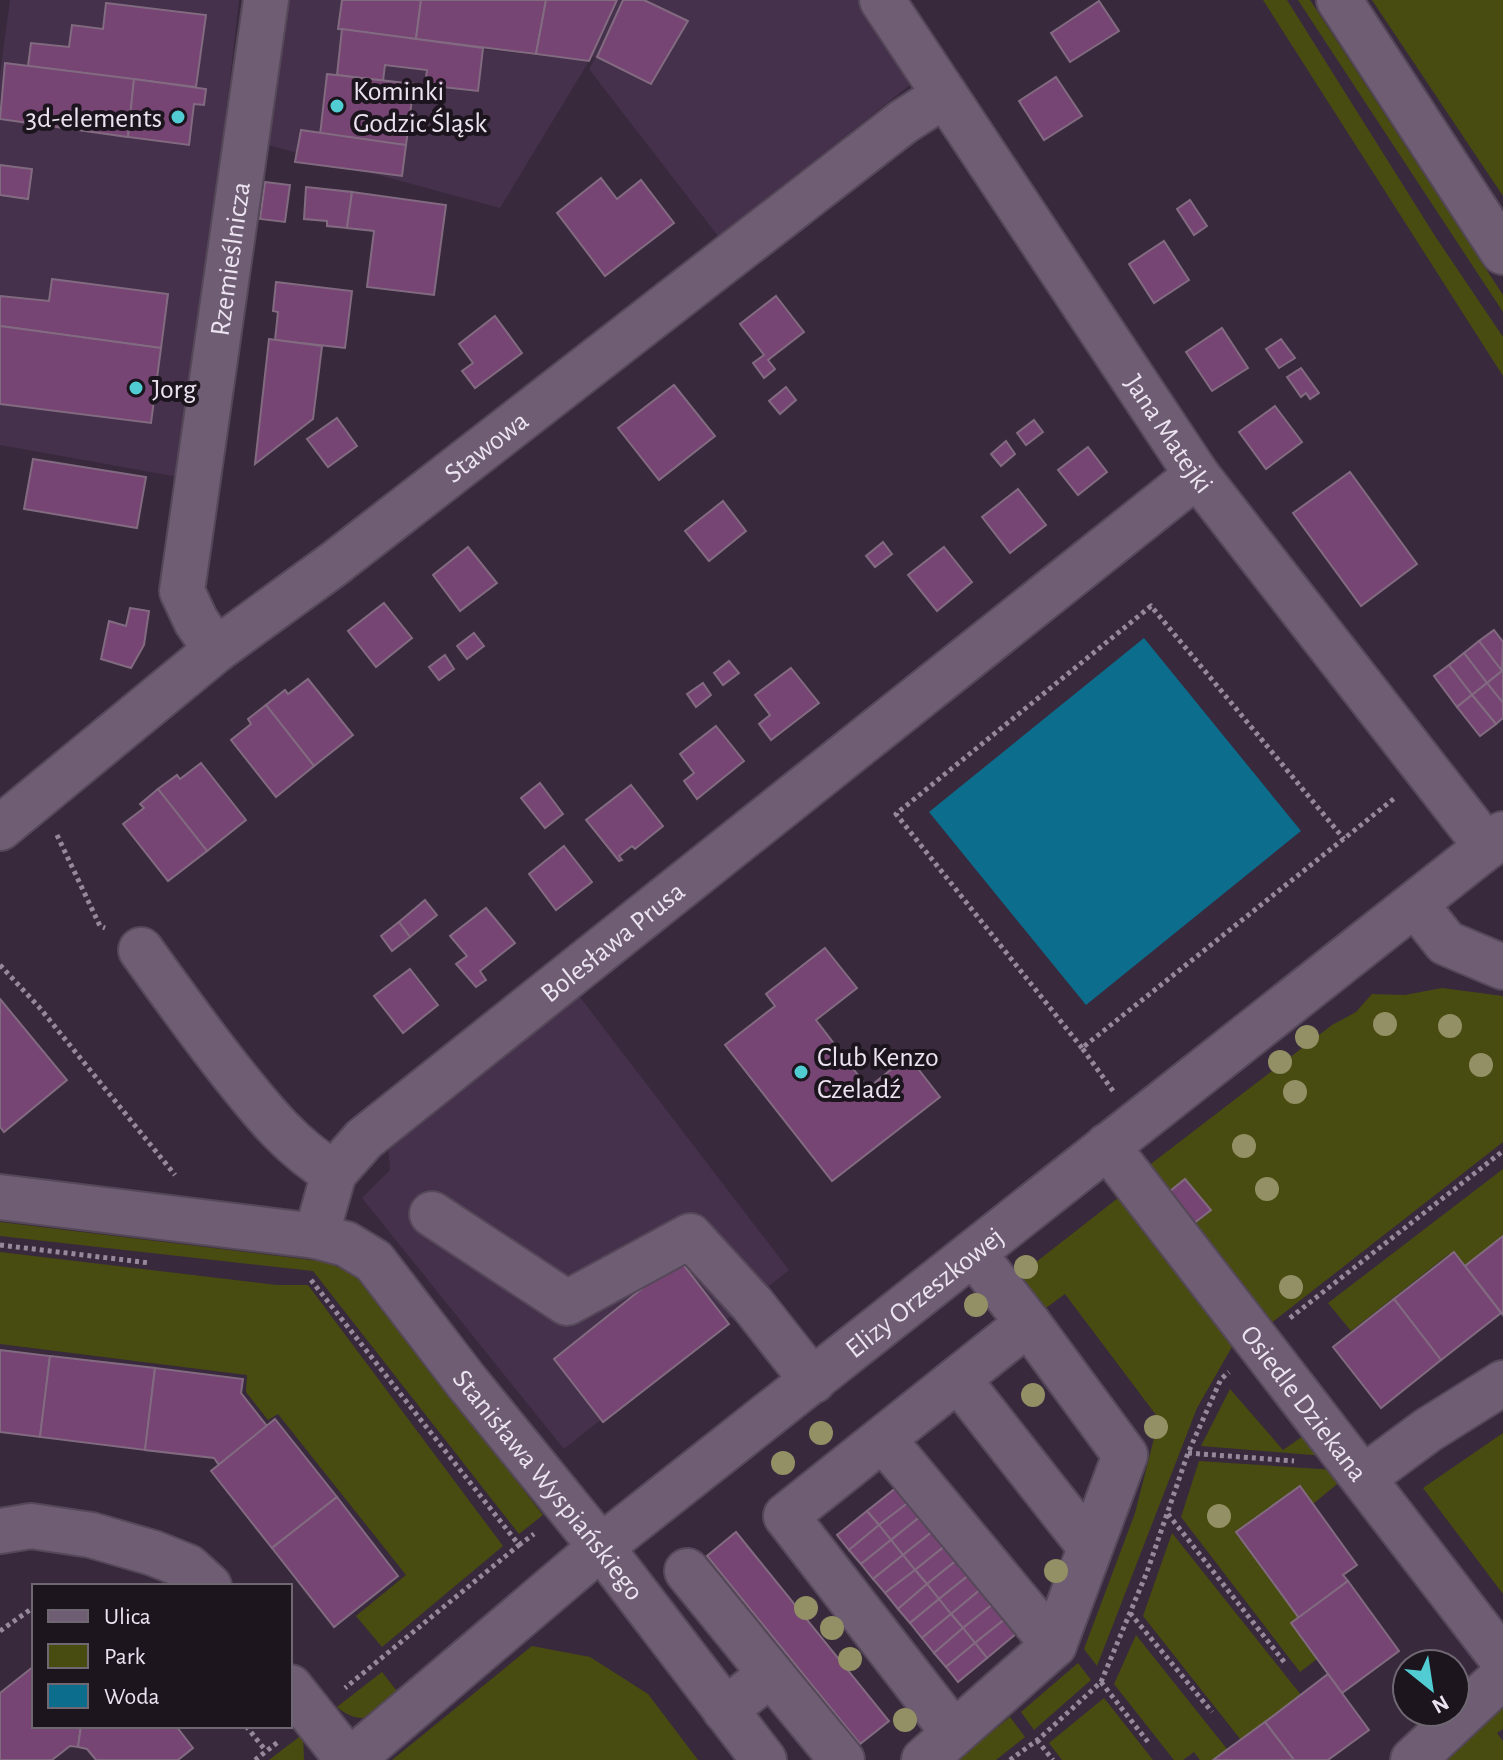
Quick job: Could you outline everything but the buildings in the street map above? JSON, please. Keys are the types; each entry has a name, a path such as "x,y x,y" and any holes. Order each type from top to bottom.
{"street":[{"name":"Rzemieślnicza","path":"216,650 196,621 182,591 266,0"},
{"name":"Jana Matejki","path":"882,0 1197,475 1428,771 1495,840"},
{"path":"1339,0 1503,252"},
{"name":"Stawowa","path":"16,815 216,650 334,564 903,122 945,95"},
{"name":"Bolesława Prusa","path":"316,1236 334,1173 364,1139 1197,475"},
{"name":"Elizy Orzeszkowej","path":"350,1760 601,1547 1495,840"},
{"path":"1415,904 1446,943 1503,967"},
{"path":"141,950 195,1026 275,1127 313,1160 334,1173"},
{"name":"Osiedle Dziekana","path":"1107,1146 1503,1660"},
{"path":"0,1197 316,1236"},
{"path":"432,1214 567,1303 690,1236 753,1305 813,1381"},
{"name":"Stanisława Wyspiańskiego","path":"316,1236 346,1244 374,1261 466,1381 601,1547 764,1760"},
{"path":"974,1254 1028,1323 1125,1455 1054,1645 939,1747 786,1516 1028,1323"},
{"path":"958,1379 1090,1547"},
{"path":"1358,1472 1503,1383"},
{"path":"883,1439 1054,1645"},
{"path":"0,1531 31,1526 91,1535 188,1567 207,1584"},
{"path":"687,1571 842,1760"},
{"path":"725,1710 771,1674"},
{"path":"1413,1760 1503,1676"},
{"path":"301,1701 350,1760"}],"path":[{"path":"1121,1102 1082,1048 896,814 1151,606 1344,839"},
{"path":"1082,1048 1428,771"},
{"path":"16,815 61,840 100,926 141,950"},
{"path":"0,965 39,1007 177,1177"},
{"path":"1010,1760 1101,1682 1130,1613 1188,1453 1221,1379 1259,1343 1503,1151"},
{"path":"0,1245 152,1263"},
{"path":"299,1279 312,1280 519,1545 301,1701"},
{"path":"1188,1453 1358,1472"},
{"path":"1167,1513 1285,1663"},
{"path":"0,1631 32,1608"},
{"path":"1130,1613 1212,1712"},
{"path":"1101,1682 1148,1742"},
{"path":"248,1728 266,1751"},
{"path":"255,1760 266,1751 282,1728"},
{"path":"1037,1740 1053,1760"}],"shaded area":[{"path":"10,0 239,0 184,478 0,445 0,74"},
{"path":"289,0 860,0 915,81 718,236 589,69 596,57 365,36 589,61 500,208 261,143"},
{"path":"579,996 789,1270 564,1449 362,1198 390,1170 388,1145"}],"green space":[{"path":"1263,0 1287,0 1435,236 1503,337 1503,376"},
{"path":"1298,0 1310,0 1503,295 1503,312"},
{"path":"1372,0 1503,0 1503,196"},
{"path":"1442,988 1503,996 1503,1142 1270,1324 1190,1228 1211,1210 1186,1179 1163,1196 1143,1170 1332,1025 1356,1012 1372,994 1405,995"},
{"path":"1503,1169 1503,1238 1462,1270 1449,1254 1351,1331 1328,1303"},
{"path":"1118,1198 1233,1345 1197,1408 1097,1666 1084,1649 1135,1513 1159,1419 1065,1294 1035,1316 1008,1284"},
{"path":"0,1222 327,1262 358,1277 543,1515 519,1534 313,1271 0,1236"},
{"path":"0,1252 277,1285 308,1285 503,1546 382,1647 356,1616 406,1575 278,1414 268,1420 246,1392 247,1375 0,1344"},
{"path":"1230,1389 1283,1450 1306,1434 1324,1456 1201,1446"},
{"path":"1503,1433 1503,1594 1423,1488"},
{"path":"1199,1461 1335,1470 1342,1480 1313,1504 1300,1486 1236,1533 1299,1618 1292,1623 1317,1659 1300,1672 1181,1517"},
{"path":"1172,1533 1301,1695 1241,1740 1143,1616"},
{"path":"1136,1635 1227,1749 1213,1760 1200,1760 1194,1752 1183,1760 1174,1760 1114,1684"},
{"path":"532,1646 590,1657 648,1694 698,1760 392,1760"},
{"path":"1078,1663 1091,1680 1034,1730 1021,1712"},
{"path":"382,1672 400,1695 385,1708 363,1718 346,1714 337,1707"},
{"path":"1104,1698 1153,1760 1062,1760 1049,1743"},
{"path":"1503,1706 1503,1729 1497,1733 1503,1741 1503,1760 1433,1760"},
{"path":"1010,1717 1025,1737 996,1760 958,1760"},
{"path":"303,1734 304,1760 269,1760"}],"water":[{"path":"1144,638 1301,831 1086,1005 929,812"}],"place":[{"name":"Kominki Godzic Śląsk","path":"337,106"},
{"name":"3d-elements","path":"178,117"},
{"name":"Jorg","path":"136,388"},
{"name":"Club Kenzo Czeladź","path":"801,1072"}]}
